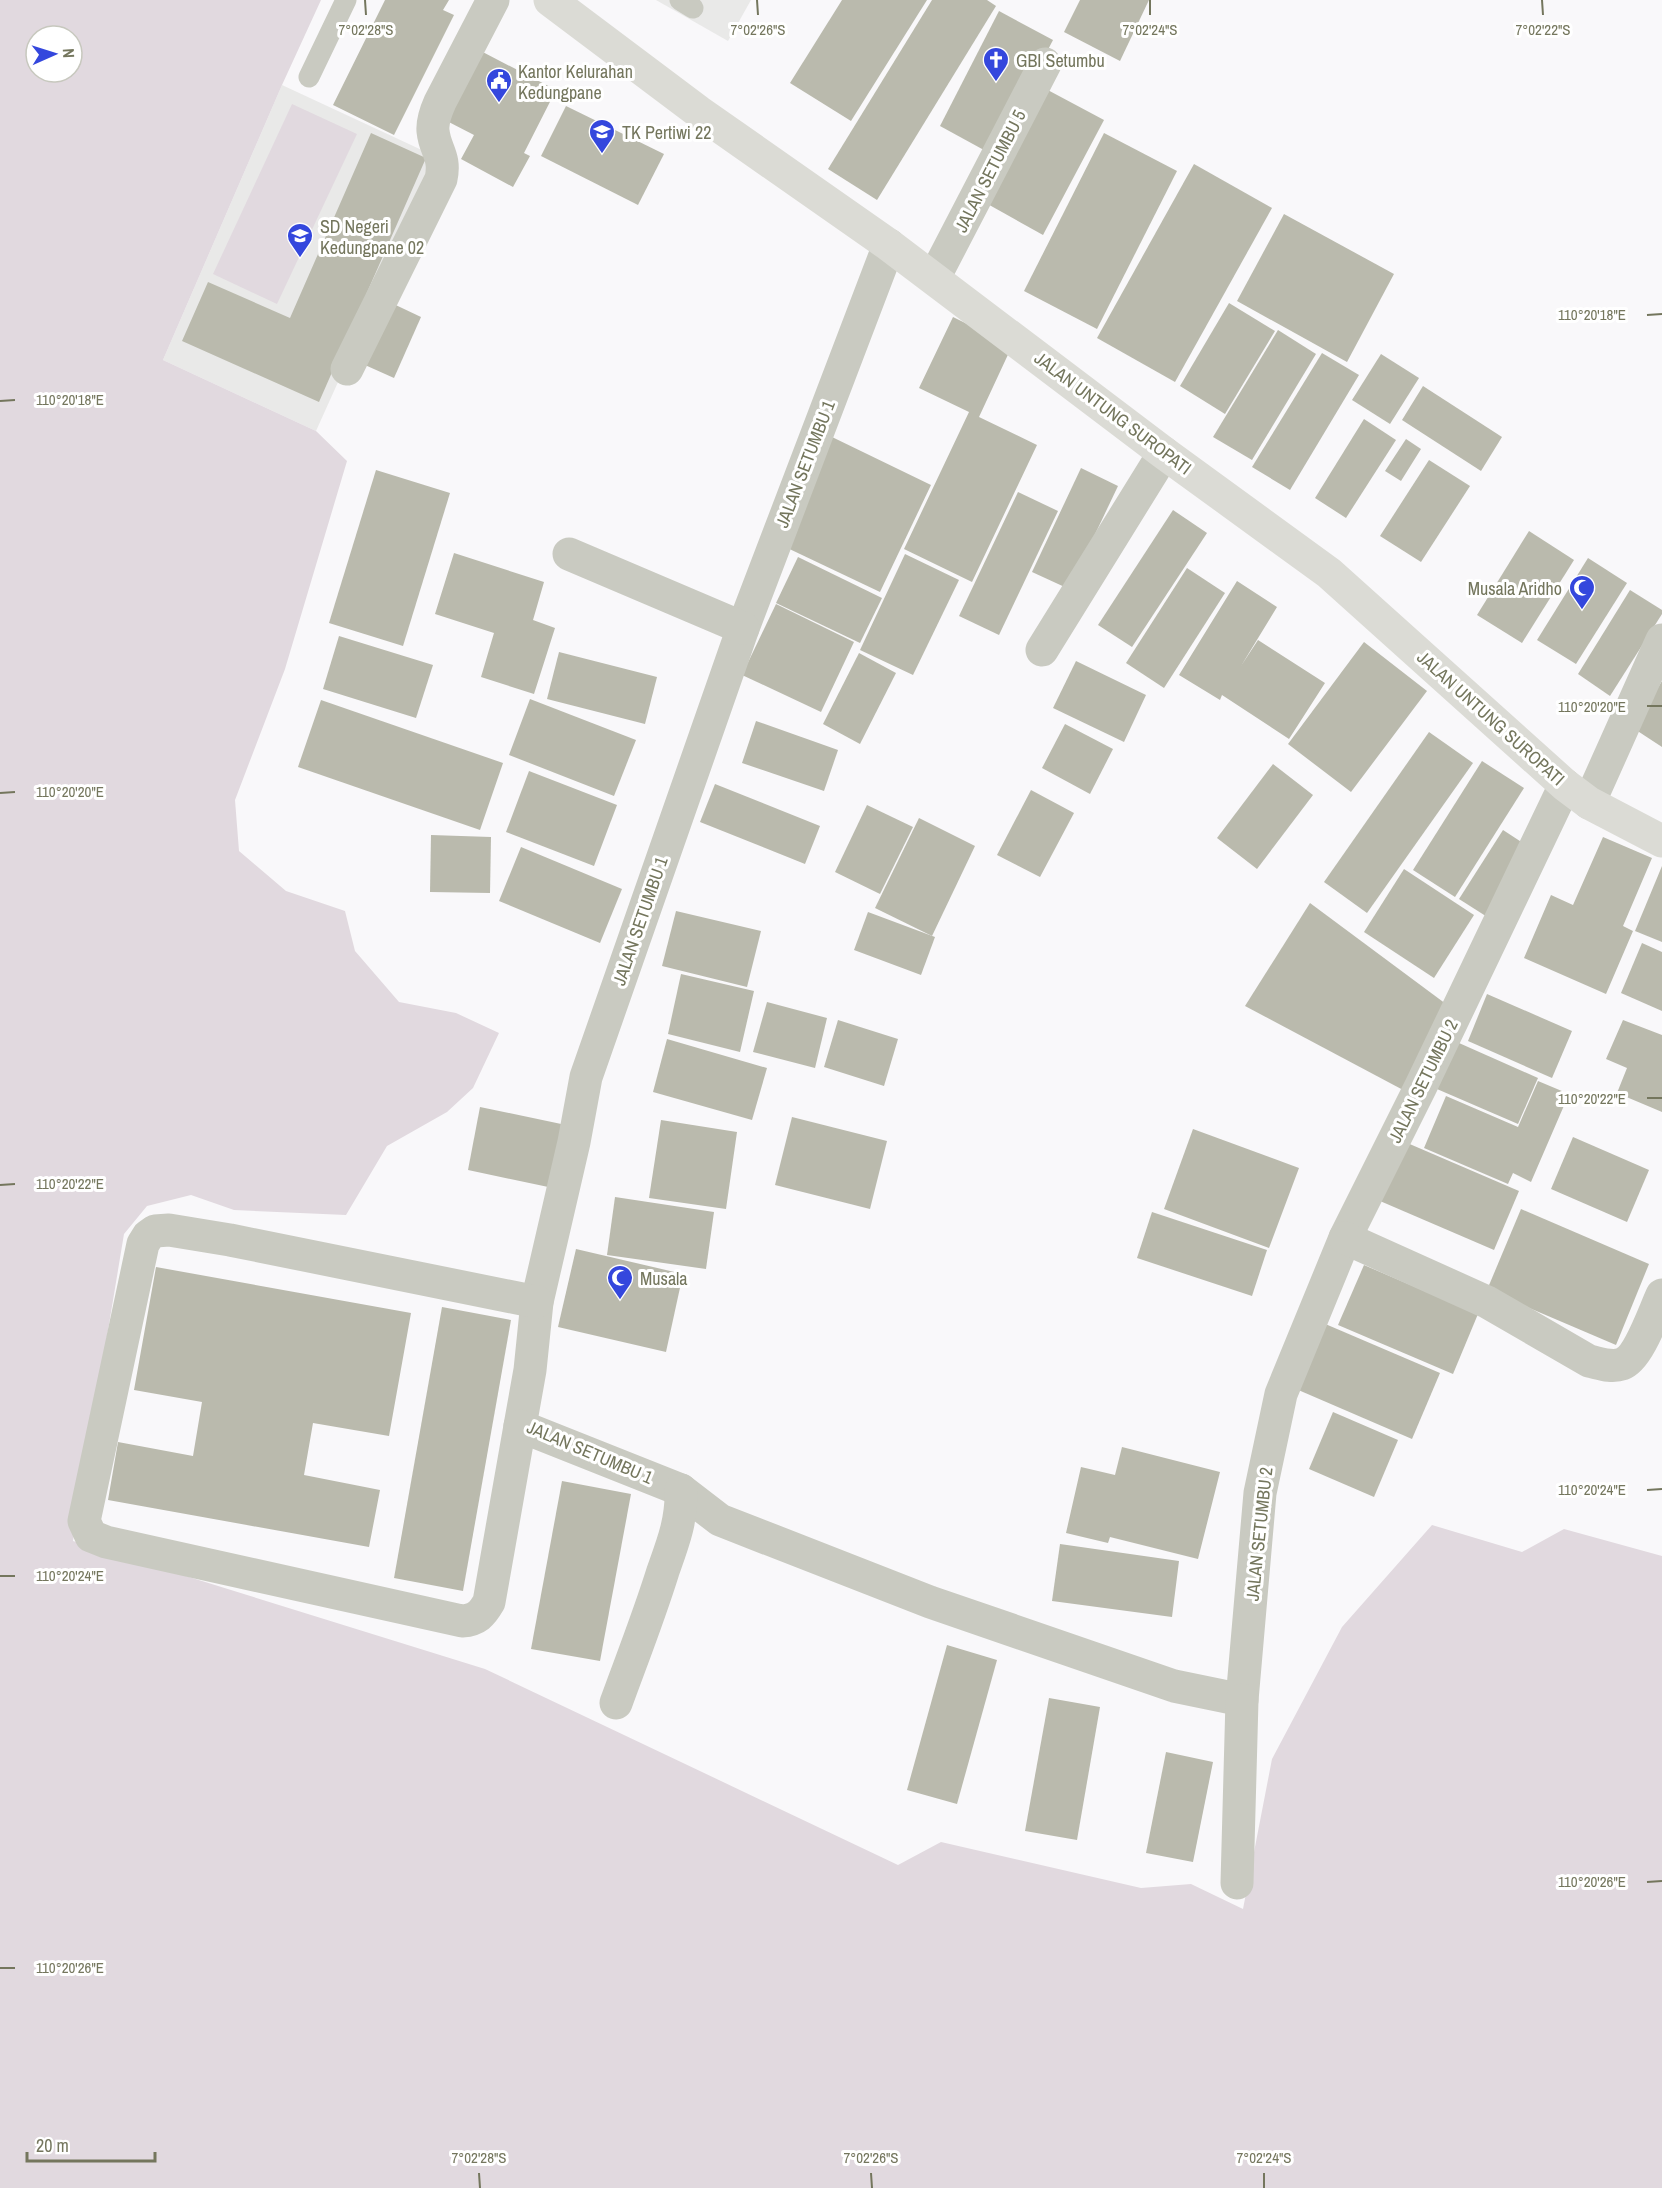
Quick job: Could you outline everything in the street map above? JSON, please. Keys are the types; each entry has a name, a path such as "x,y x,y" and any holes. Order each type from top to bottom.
{"main road":[{"name":"JALAN UNTUNG SUROPATI","path":"550,0 699,112 934,278 1164,453 1329,573 1577,794 1662,841"}],"street":[{"path":"347,369 441,179 443,162 433,133 434,119 440,102 493,0"},
{"name":"JALAN SETUMBU 5","path":"934,278 1045,64"},
{"name":"JALAN SETUMBU 1","path":"692,1498 520,1426 530,1370 537,1302 574,1142 586,1077 743,628 889,245"},
{"path":"1042,650 1164,453"},
{"path":"569,554 743,628"},
{"name":"JALAN SETUMBU 2","path":"1237,1883 1242,1700 1260,1494 1281,1394 1345,1238 1421,1086 1662,640"},
{"path":"520,1426 489,1602 474,1620 452,1619 106,1542 91,1536 84,1521 143,1244 155,1231 169,1230 230,1240 537,1302"},
{"path":"1345,1238 1487,1302 1589,1361 1606,1365 1622,1364 1631,1357 1662,1295"},
{"path":"616,1703 652,1606 682,1512 692,1498 720,1520 930,1602 1174,1686 1242,1700"}],"lane":[{"path":"309,77 346,0"}],"shaded area":[{"path":"0,0 321,0 163,360 316,431 347,461 285,669 235,800 239,851 286,891 345,911 355,951 399,1002 456,1013 499,1033 473,1088 447,1112 387,1146 346,1215 234,1210 191,1195 147,1206 124,1234 73,1541 485,1669 898,1865 941,1842 1141,1888 1191,1884 1243,1909 1272,1759 1342,1627 1432,1525 1522,1552 1564,1529 1662,1556 1662,2188 0,2188"},
{"path":"656,0 751,0 728,41"},
{"name":"SD Negeri Kedungpane 02","path":"282,85 439,158 316,431 163,360"},
{"path":"292,104 357,134 277,304 213,274"}],"building":[{"path":"385,0 449,0 443,10 454,15 394,135 333,105"},
{"path":"842,0 927,0 851,121 790,83"},
{"path":"932,0 987,0 996,6 877,200 828,169"},
{"path":"1080,0 1149,0 1120,61 1064,32"},
{"name":"GBI Setumbu","path":"999,11 1053,40 993,155 940,126"},
{"name":"Kantor Kelurahan Kedungpane","path":"477,49 556,90 524,153 530,156 513,187 461,159 474,135 441,118"},
{"path":"1044,88 1104,120 1043,235 984,202"},
{"name":"TK Pertiwi 22","path":"566,106 664,154 638,205 541,156"},
{"path":"371,133 426,158 319,402 182,341 208,282 290,318"},
{"path":"1104,133 1177,171 1097,329 1024,291"},
{"path":"1194,164 1272,208 1175,382 1097,338"},
{"path":"1284,214 1394,274 1347,362 1237,301"},
{"path":"383,299 421,317 394,378 356,361"},
{"path":"1229,303 1275,331 1225,414 1180,386"},
{"path":"953,317 1012,346 979,417 1037,445 972,582 904,549 969,412 919,388"},
{"path":"1278,330 1316,354 1252,460 1213,437"},
{"path":"1322,353 1359,375 1290,490 1252,467"},
{"path":"1381,354 1419,378 1390,424 1352,400"},
{"path":"1423,386 1502,437 1481,471 1402,420"},
{"path":"1364,419 1396,440 1346,518 1315,498"},
{"path":"832,437 931,485 880,592 781,545"},
{"path":"1406,439 1421,449 1401,481 1385,471"},
{"path":"1429,460 1470,486 1421,562 1380,536"},
{"path":"1081,468 1118,486 1069,589 1032,572"},
{"path":"376,470 450,493 403,646 329,623"},
{"path":"1018,492 1058,511 999,635 959,616"},
{"path":"1173,510 1207,533 1132,647 1098,625"},
{"path":"1529,531 1574,560 1522,643 1477,615"},
{"path":"454,553 544,582 533,620 555,628 534,694 481,677 494,633 435,614"},
{"path":"905,554 959,580 913,675 860,650"},
{"path":"798,557 882,598 860,643 776,603"},
{"name":"Musala Aridho","path":"1588,558 1627,583 1576,664 1537,640"},
{"path":"1187,568 1225,593 1164,688 1126,663"},
{"path":"1237,581 1277,607 1241,666 1258,640 1325,683 1289,739 1222,695 1220,700 1179,675"},
{"path":"1630,590 1662,610 1662,614 1610,696 1578,674"},
{"path":"776,604 854,642 821,712 742,675"},
{"path":"339,636 433,665 416,718 323,689"},
{"path":"1364,642 1427,691 1351,792 1288,744"},
{"path":"559,652 657,677 645,724 547,699"},
{"path":"859,653 896,673 860,744 823,724"},
{"path":"1076,661 1146,695 1124,742 1053,708"},
{"path":"1662,681 1662,747 1633,728"},
{"path":"530,699 636,740 614,796 509,755"},
{"path":"321,700 503,763 480,830 298,767"},
{"path":"756,721 838,750 824,791 742,763"},
{"path":"1065,724 1113,749 1090,794 1042,768"},
{"path":"1429,732 1473,763 1367,913 1324,882"},
{"path":"1482,761 1524,788 1455,897 1413,870"},
{"path":"1273,764 1313,795 1257,869 1217,838"},
{"path":"529,771 617,805 594,866 506,832"},
{"path":"715,784 820,826 805,864 700,822"},
{"path":"1031,790 1074,813 1040,877 997,855"},
{"path":"867,805 913,827 880,894 835,872"},
{"path":"919,818 975,846 932,936 875,908"},
{"path":"1503,830 1526,845 1492,920 1459,899"},
{"path":"431,835 491,837 490,893 430,892"},
{"path":"1603,837 1652,858 1623,926 1633,931 1606,994 1524,958 1551,895 1573,905"},
{"path":"521,847 622,889 600,943 499,901"},
{"path":"1662,866 1662,942 1635,931"},
{"path":"1404,869 1474,915 1434,978 1364,932"},
{"path":"1310,903 1450,1007 1405,1091 1245,1006"},
{"path":"676,911 761,931 747,987 662,966"},
{"path":"868,912 935,937 921,975 854,950"},
{"path":"1642,943 1662,952 1662,1011 1621,993"},
{"path":"681,974 754,991 740,1052 668,1034"},
{"path":"1487,994 1572,1031 1552,1078 1468,1041"},
{"path":"767,1002 827,1018 815,1068 753,1052"},
{"path":"838,1020 898,1039 884,1086 824,1067"},
{"path":"1623,1020 1662,1035 1662,1112 1617,1093 1627,1068 1606,1059"},
{"path":"667,1039 767,1068 752,1120 653,1092"},
{"path":"1450,1039 1538,1078 1518,1124 1430,1086"},
{"path":"1538,1081 1569,1094 1531,1182 1513,1173 1508,1184 1424,1148 1446,1096 1518,1127"},
{"path":"480,1107 566,1125 553,1188 468,1170"},
{"path":"792,1117 887,1141 870,1209 775,1185"},
{"path":"661,1120 737,1132 726,1209 649,1198"},
{"path":"1193,1129 1299,1168 1269,1248 1164,1209"},
{"path":"1573,1137 1649,1170 1627,1222 1551,1189"},
{"path":"1405,1142 1519,1191 1494,1250 1380,1201"},
{"path":"615,1197 714,1212 706,1269 607,1255"},
{"path":"1521,1209 1649,1264 1616,1345 1487,1290"},
{"path":"1152,1212 1267,1250 1252,1296 1137,1258"},
{"name":"Musala","path":"576,1249 683,1274 666,1352 558,1327"},
{"path":"1364,1265 1478,1314 1453,1374 1338,1325"},
{"path":"156,1267 411,1313 389,1436 313,1423 304,1475 380,1490 369,1547 108,1500 118,1442 193,1456 202,1402 134,1390"},
{"path":"442,1307 511,1320 463,1591 394,1578"},
{"path":"1323,1323 1440,1373 1412,1439 1296,1389"},
{"path":"1333,1412 1398,1440 1374,1497 1309,1469"},
{"path":"1122,1447 1220,1472 1198,1559 1110,1537 1108,1543 1066,1533 1081,1467 1115,1475"},
{"path":"562,1481 631,1494 600,1661 531,1649"},
{"path":"1060,1544 1179,1561 1172,1617 1052,1601"},
{"path":"947,1645 997,1660 957,1804 907,1790"},
{"path":"1049,1698 1100,1707 1077,1840 1025,1831"},
{"path":"1166,1752 1213,1762 1193,1862 1146,1853"}],"place":[{"name":"GBI Setumbu","path":"996,83"},
{"name":"Kantor Kelurahan Kedungpane","path":"499,104"},
{"name":"TK Pertiwi 22","path":"602,155"},
{"name":"SD Negeri Kedungpane 02","path":"300,259"},
{"name":"Musala Aridho","path":"1582,611"},
{"name":"Musala","path":"620,1301"}]}
